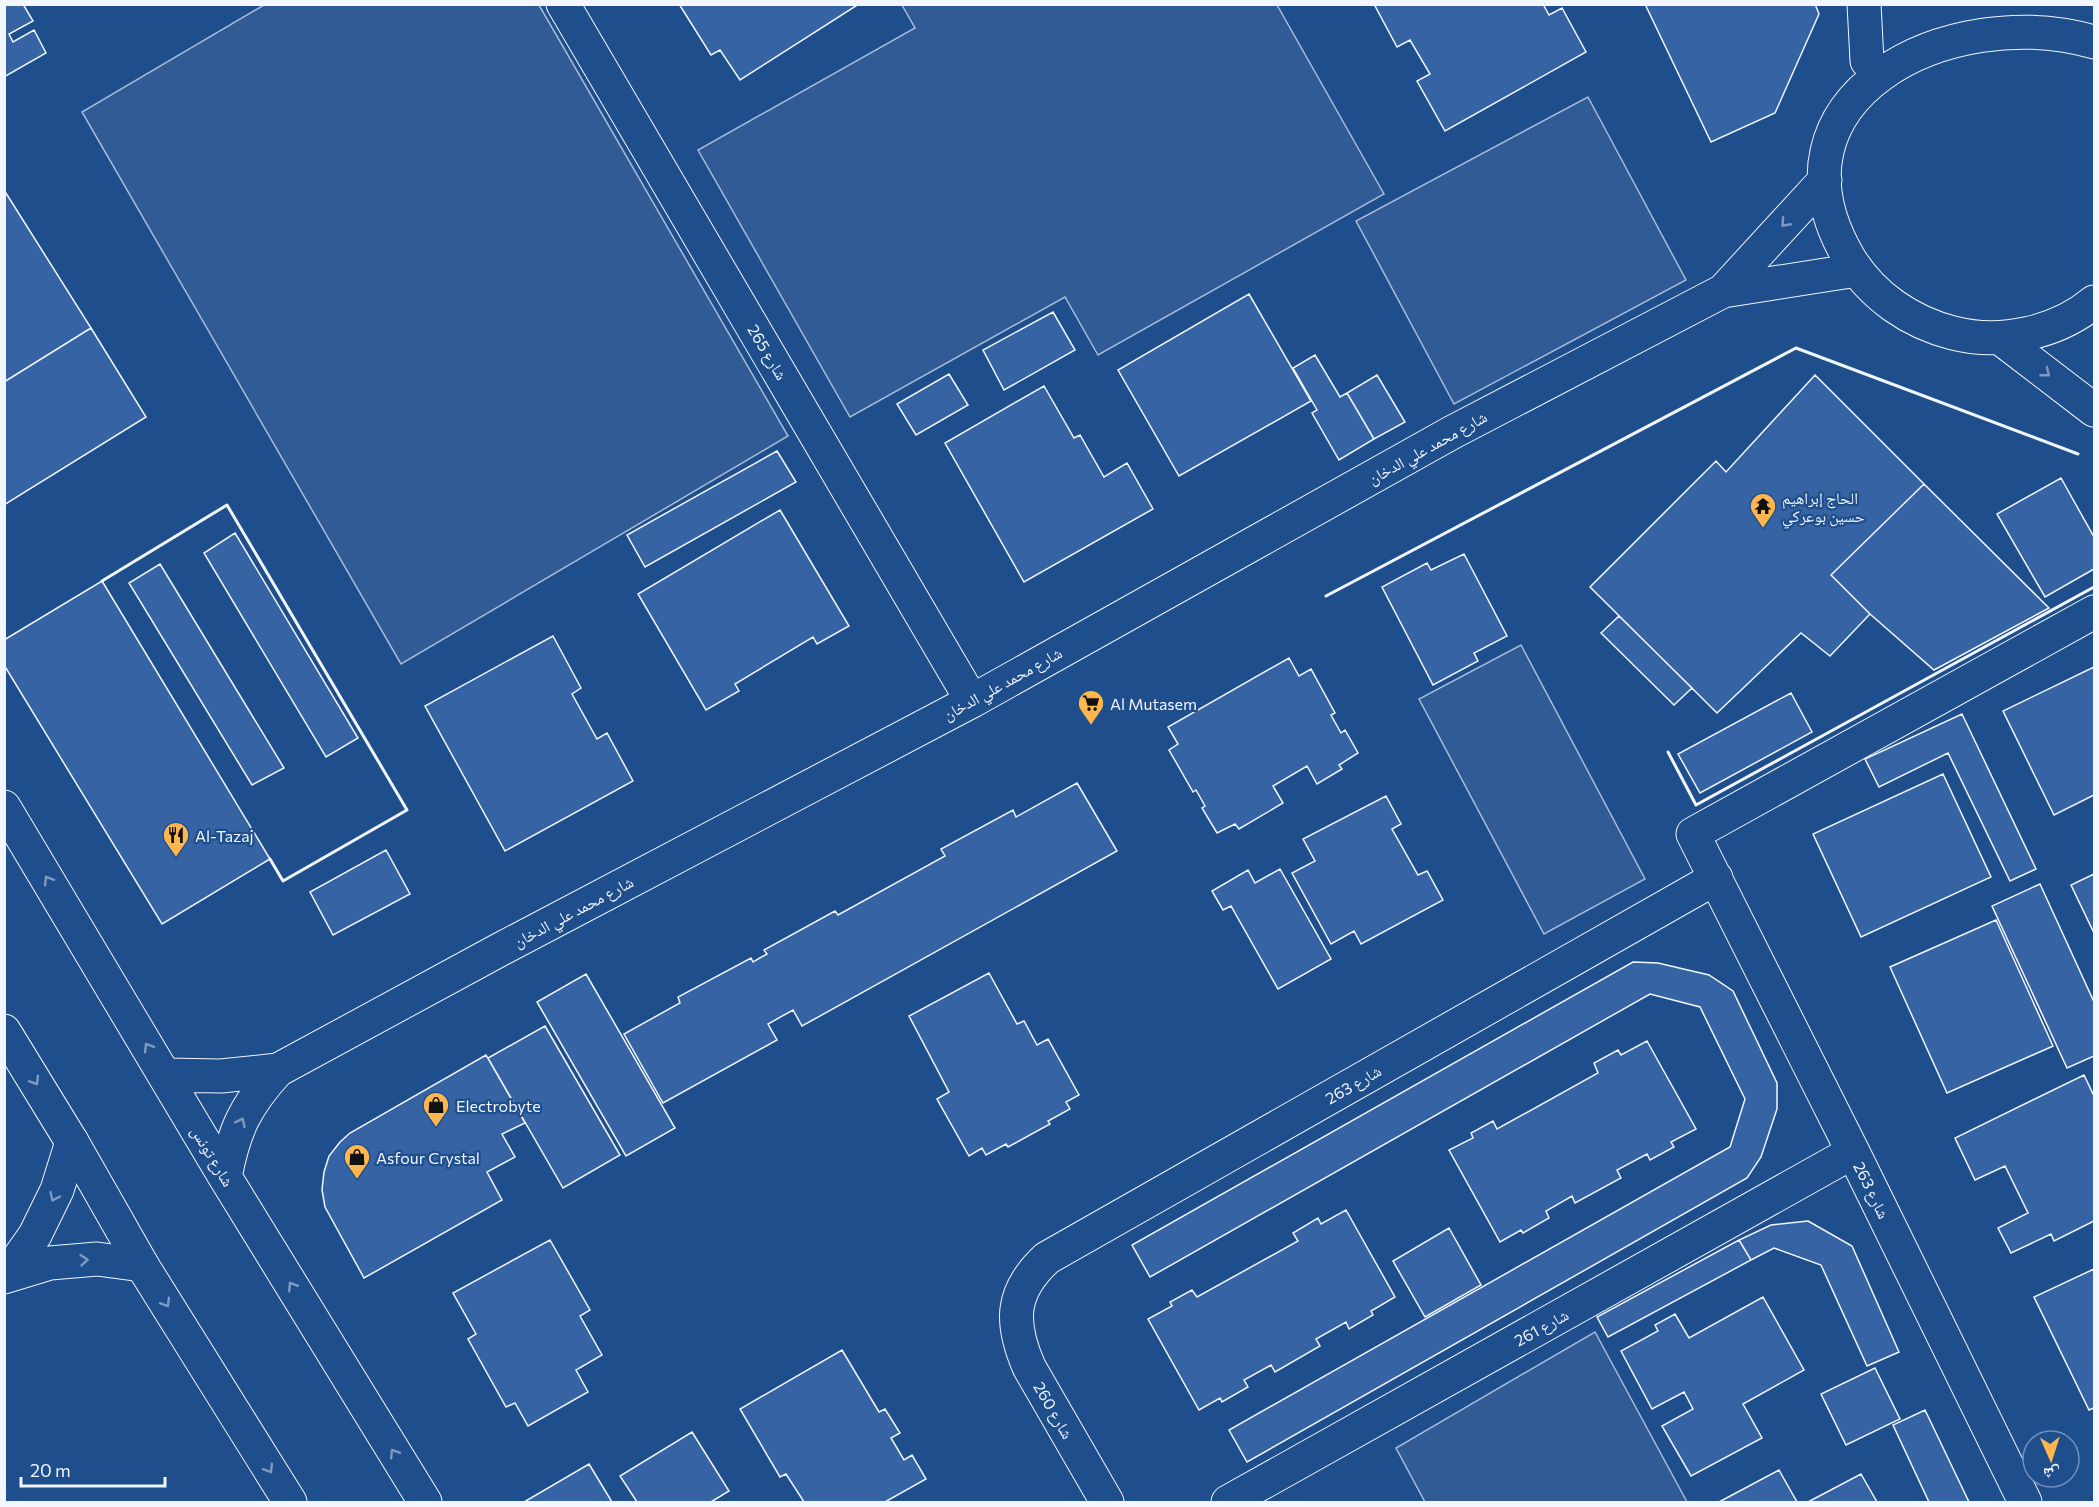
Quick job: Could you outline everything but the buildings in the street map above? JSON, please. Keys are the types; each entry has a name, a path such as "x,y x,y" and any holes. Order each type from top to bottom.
{"street":[{"name":"شارع 265","path":"563,4 972,701"},
{"path":"1864,4 1867,61"},
{"path":"1971,7 2015,7 2047,15 2077,29 2094,42"},
{"path":"1928,19 1891,39 1867,61 1848,87 1834,117 1826,147 1825,180 1829,212 1840,242 1857,270 1879,295 1915,319 1935,328 1967,336 2000,338 2033,332 2064,321 2094,302"},
{"name":"شارع محمد علي الدخان","path":"1723,291 1825,180"},
{"name":"شارع محمد علي الدخان","path":"225,1178 231,1148 241,1119 257,1093 278,1070 522,938 972,701 1451,433 1723,291 1857,270"},
{"path":"2000,338 2094,410"},
{"name":"شارع 263","path":"2025,1503 1853,1152 1693,834 2094,612"},
{"name":"شارع تونس","path":"4,807 225,1178 425,1503"},
{"name":"شارع 263","path":"1016,1312 1025,1283 1047,1258 1716,878"},
{"path":"4,1031 72,1142 142,1265 290,1503"},
{"name":"شارع محمد علي الدخان","path":"165,1075 221,1076 278,1070"},
{"path":"5,1276 35,1235 49,1208 72,1142"},
{"name":"شارع 261","path":"1228,1503 1853,1152"},
{"path":"5,1276 50,1263 97,1259 142,1265"},
{"name":"شارع 260","path":"1016,1312 1017,1336 1029,1367 1107,1503"}],"shaded area":[{"path":"264,5 539,5 788,436 401,664 82,112"},
{"path":"902,5 1277,5 1384,194 1098,355 1065,297 850,417 698,150 915,28"},
{"path":"1588,97 1686,280 1454,404 1356,221"},
{"path":"1521,645 1645,879 1544,934 1419,699"},
{"path":"1595,1332 1687,1502 1425,1502 1396,1448"}],"wall":[{"path":"1326,596 1796,348 2078,454"},
{"path":"102,581 227,505 407,810 283,881 270,859"},
{"path":"1668,752 1696,805 2094,587"}],"place":[{"name":"الحاج إبراهيم حسين بوعركي","path":"1763,529"},
{"name":"Al Mutasem","path":"1091,726"},
{"name":"Al-Tazaj","path":"176,858"},
{"name":"Electrobyte","path":"436,1128"},
{"name":"Asfour Crystal","path":"357,1180"}]}
